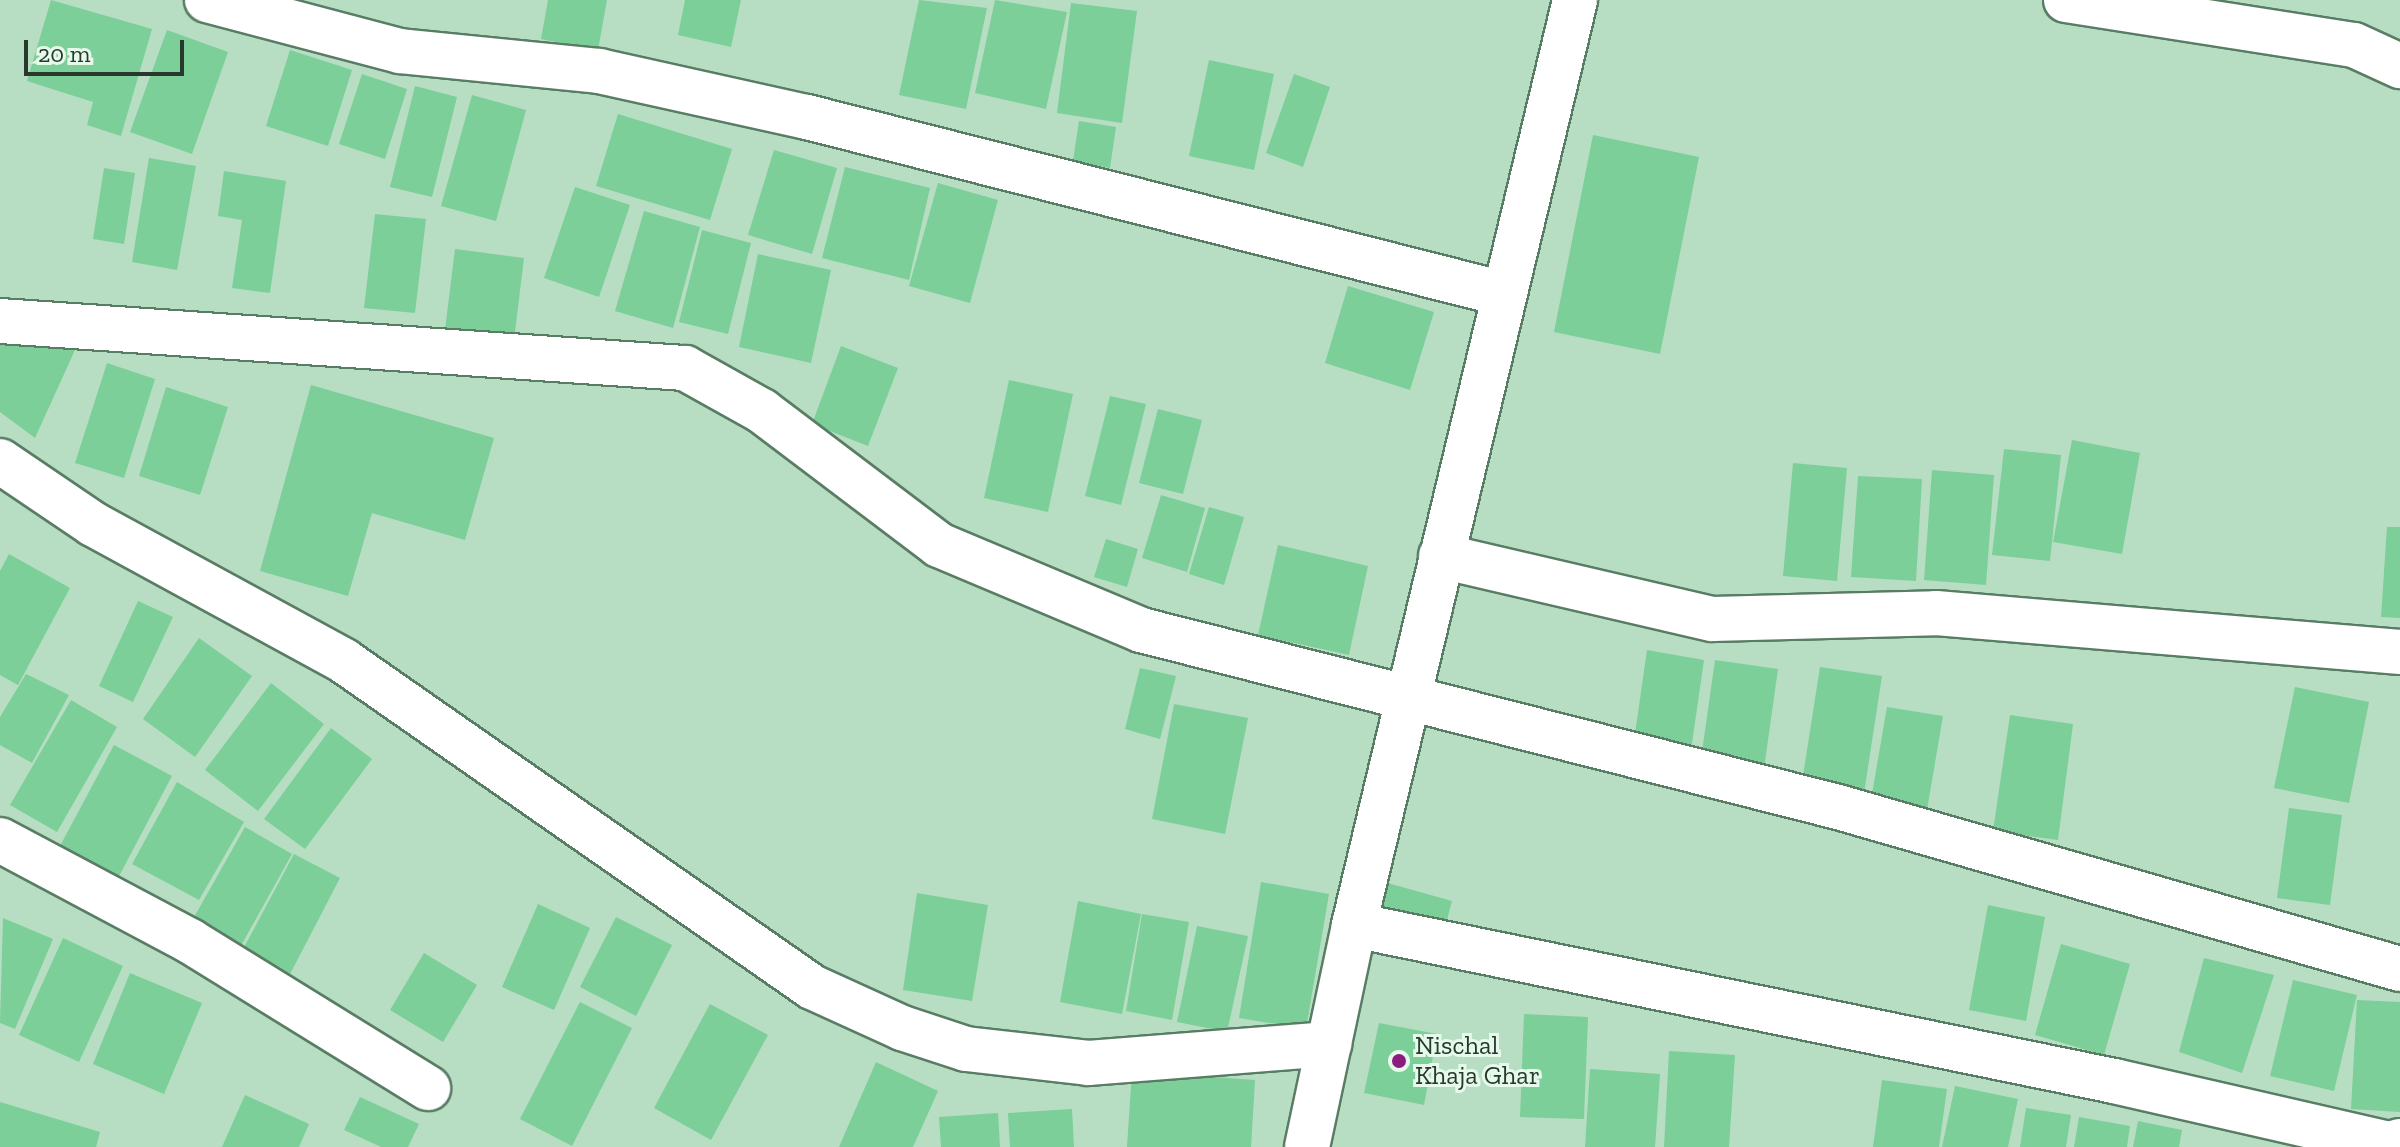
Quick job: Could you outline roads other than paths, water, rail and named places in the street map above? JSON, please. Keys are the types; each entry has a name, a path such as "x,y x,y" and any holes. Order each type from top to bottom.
{"street":[{"path":"207,0 400,51 599,71 807,117 1504,294"},
{"path":"1307,1147 1354,925 1575,0"},
{"path":"2066,0 2354,45 2400,66"},
{"path":"0,321 685,368 762,411 939,545 1141,630 1838,807 2400,969"},
{"path":"0,461 93,524 344,661 812,987 902,1028 966,1049 1088,1063 1329,1044"},
{"path":"1441,556 1712,619 1936,613 2400,652"},
{"path":"0,840 190,941 428,1088"},
{"path":"1354,925 2114,1081 2390,1144 2400,1141"}],"place":[{"name":"Nischal Khaja Ghar","path":"1399,1061"}]}
